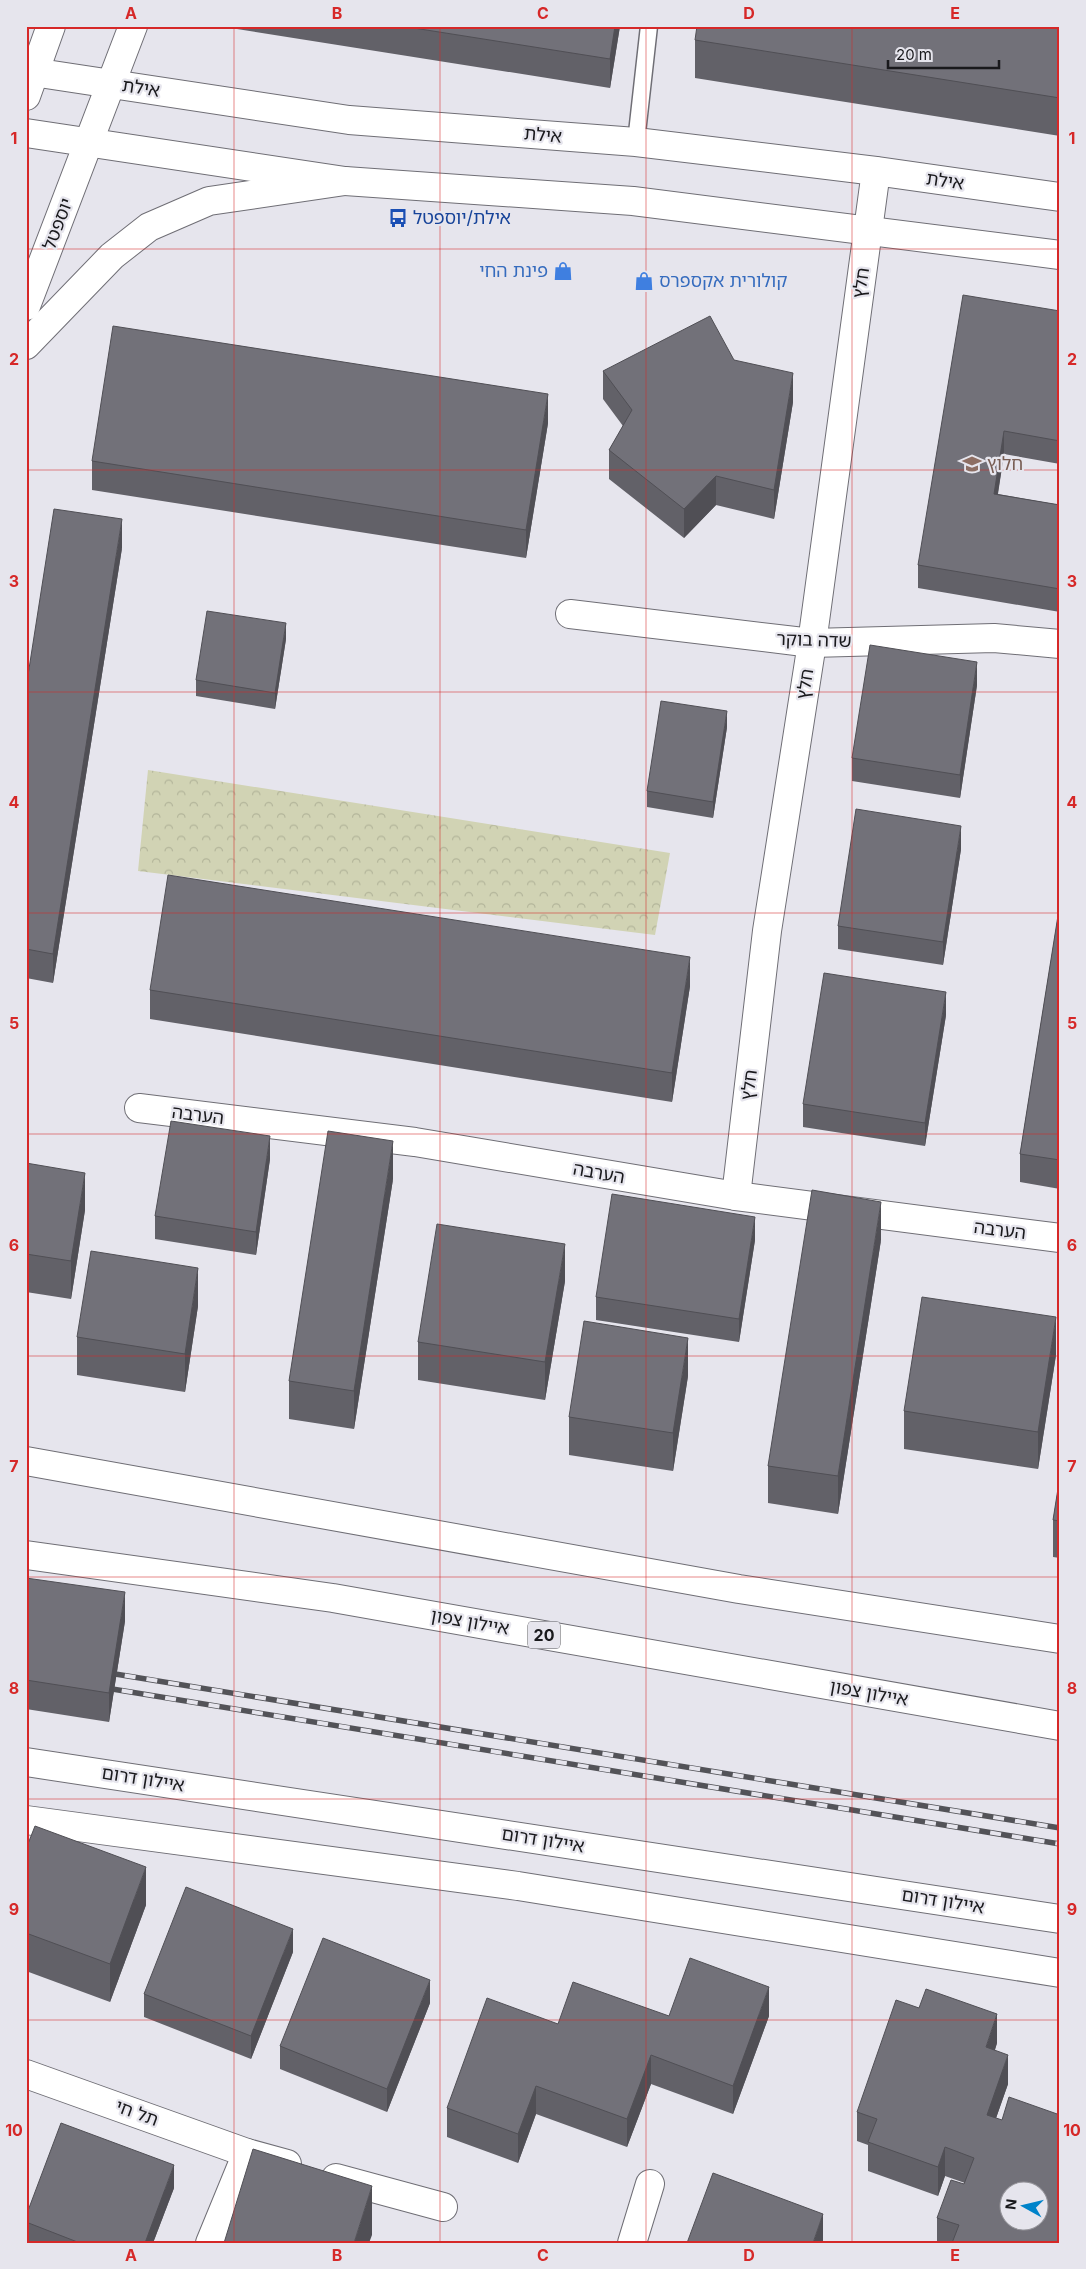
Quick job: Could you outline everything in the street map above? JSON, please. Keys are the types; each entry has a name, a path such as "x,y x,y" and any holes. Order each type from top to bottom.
{"main road":[{"path":"29,80 51,26"},
{"name":"יוספטל","path":"26,306 133,26"},
{"name":"אילת","path":"29,80 111,84 349,120 636,142 876,171 1060,197"},
{"path":"26,132 345,181 633,201 1060,256"},
{"name":"חלץ","path":"736,1196 767,931 812,643 876,171"},
{"path":"26,346 112,256 149,227 209,201 345,181"},
{"name":"שדה בוקר","path":"570,614 812,643 994,638 1060,644"},
{"name":"הערבה","path":"139,1108 415,1142 736,1196 1060,1238"},
{"path":"26,1461 740,1590 1060,1640"},
{"name":"איילון צפון","path":"26,1555 333,1598 1060,1726"},
{"name":"איילון דרום","path":"26,1762 1060,1919"},
{"path":"26,1820 518,1886 1060,1973"},
{"name":"תל חי","path":"26,2074 247,2153 443,2207"},
{"path":"210,2243 247,2153"},
{"path":"632,2243 650,2184"}],"lane":[{"path":"636,142 649,26"}],"green space":[{"path":"148,770 670,853 655,935 138,871"}],"building":[{"path":"401,26 615,26 610,59"},
{"path":"697,26 1060,26 1060,98 695,40"},
{"path":"963,295 1060,311 1060,441 1004,431 994,494 1060,505 1060,589 918,565"},
{"path":"710,316 734,360 793,373 774,490 716,476 684,509 609,450 632,410 603,371"},
{"path":"113,326 548,394 526,530 92,461"},
{"path":"54,509 122,519 53,954 26,949 26,688"},
{"path":"207,611 286,623 275,693 196,680"},
{"path":"870,645 977,662 960,775 852,758"},
{"path":"661,701 727,711 713,802 647,791"},
{"path":"856,809 961,826 943,942 838,926"},
{"path":"168,875 690,957 672,1073 150,990"},
{"path":"1060,903 1060,1160 1020,1154"},
{"path":"824,973 946,992 925,1123 803,1104"},
{"path":"171,1121 270,1136 256,1232 155,1216"},
{"path":"328,1131 393,1141 354,1391 289,1381"},
{"path":"26,1163 85,1173 71,1261 26,1254"},
{"path":"812,1190 881,1202 838,1476 768,1466"},
{"path":"612,1194 755,1217 739,1319 596,1297"},
{"path":"437,1224 565,1244 545,1362 418,1342"},
{"path":"91,1251 198,1268 185,1354 77,1337"},
{"path":"922,1297 1056,1317 1038,1432 904,1411"},
{"path":"584,1321 688,1338 673,1433 569,1417"},
{"path":"1060,1476 1060,1521 1053,1520"},
{"path":"26,1578 125,1592 109,1693 26,1680"},
{"path":"35,1826 146,1867 110,1964 26,1933 26,1849"},
{"path":"186,1887 293,1929 251,2036 144,1994"},
{"path":"323,1938 430,1980 387,2089 280,2046"},
{"path":"690,1958 769,1987 733,2086 651,2055 627,2119 536,2086 518,2134 447,2108 487,1998 558,2024 573,1982 669,2016"},
{"path":"926,1989 997,2014 986,2047 1008,2055 987,2115 1002,2120 1009,2097 1060,2115 1060,2243 952,2243 959,2225 937,2218 951,2180 964,2184 974,2158 945,2147 938,2167 868,2142 877,2119 857,2112 896,2000 919,2008"},
{"path":"61,2123 174,2165 145,2243 80,2243 26,2222 26,2216"},
{"path":"253,2149 372,2186 354,2243 224,2243"},
{"path":"713,2173 823,2214 813,2243 687,2243"}],"railway":[{"path":"103,1672 1060,1828"},
{"path":"100,1687 1060,1844"}],"place":[{"name":"אילת/יוספטל","path":"398,218"},
{"name":"פינת החי","path":"563,271"},
{"name":"קולורית אקספרס","path":"644,281"},
{"name":"חלוץ","path":"972,464"}]}
